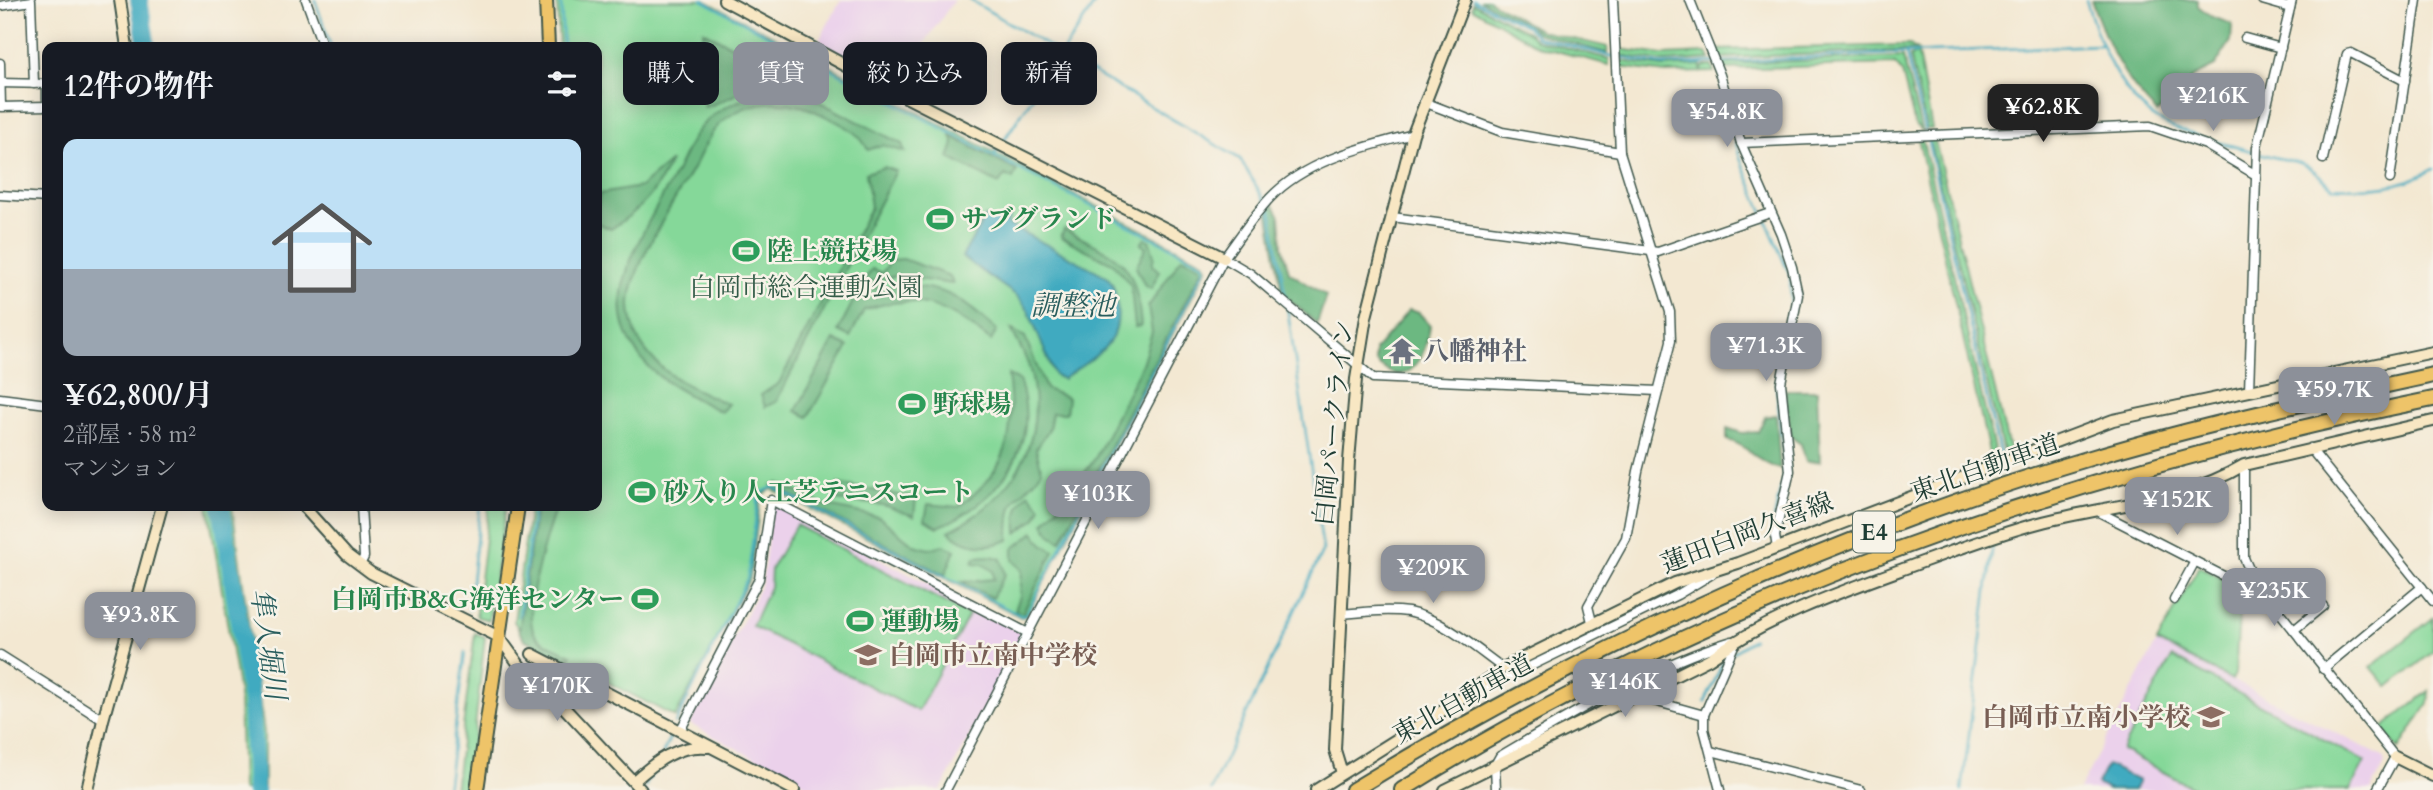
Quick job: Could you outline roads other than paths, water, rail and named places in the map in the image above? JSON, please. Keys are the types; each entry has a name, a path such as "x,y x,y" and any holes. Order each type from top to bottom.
{"highway":[{"name":"東北自動車道","path":"1353,790 1471,721 1615,645 1689,610 1853,540 2087,459 2270,412 2433,375"},
{"name":"東北自動車道","path":"1402,790 1537,710 1631,663 1738,613 1884,553 2022,504 2106,478 2221,447 2433,399"}],"main road":[{"path":"546,0 548,42"},
{"path":"477,790 517,511"}],"street":[{"path":"120,0 126,42"},
{"path":"306,0 321,42"},
{"path":"724,0 1029,161 1224,258 1251,274 1357,368 1373,378 1658,391"},
{"path":"1592,622 1588,606 1626,538 1638,471 1671,341 1672,326 1620,152 1613,0"},
{"path":"1690,0 1719,71 1741,143 1793,267 1798,295 1781,383 1790,471 1775,536 1777,548"},
{"path":"2249,391 2257,147 2291,4 2262,0"},
{"path":"2390,178 2417,0"},
{"path":"0,6 31,1 34,84"},
{"name":"白岡パークライン","path":"1342,773 1335,750 1349,461 1357,368 1366,317 1413,134 1423,102 1464,4"},
{"path":"2245,38 2281,48"},
{"path":"2323,159 2347,54 2351,53 2405,81"},
{"path":"0,63 1,107 42,106"},
{"path":"1,83 42,84"},
{"path":"1423,102 1502,132 1620,152"},
{"path":"1741,143 2151,126 2206,145 2256,175"},
{"path":"946,790 1224,258 1271,197 1298,174 1329,160 1413,134"},
{"path":"0,195 42,198"},
{"path":"1392,217 1651,252 1770,212"},
{"name":"蓮田白岡久喜線","path":"1315,790 1461,699 1503,668 1675,583 1777,548 2113,420 2433,352"},
{"path":"0,398 42,403"},
{"path":"1496,790 1495,765 1500,756 1609,695 1708,648 1736,639 1822,600 1966,546 2039,523 2101,513 2219,480 2244,465 2433,421"},
{"path":"2310,448 2433,601"},
{"path":"2244,465 2244,558 2254,580 2395,757 2433,776"},
{"path":"680,731 759,579 771,500 1028,633"},
{"path":"87,790 103,720 161,511"},
{"path":"307,511 333,541 360,565 499,637 531,681 557,700 641,790"},
{"path":"360,565 364,557 361,511"},
{"path":"2101,513 2243,586 2254,580"},
{"path":"2174,600 2194,563"},
{"path":"1461,699 1487,690 1677,595 1717,570"},
{"path":"2323,669 2422,587"},
{"path":"2294,630 2323,606"},
{"path":"1341,614 1409,612 1429,619 1503,668"},
{"path":"1445,790 1709,659 1736,639"},
{"path":"1720,790 1704,729 1704,715 1736,639"},
{"path":"532,654 794,790"},
{"path":"0,655 103,720"},
{"path":"1636,696 1704,715"},
{"path":"634,780 672,753 690,747 710,747"},
{"path":"1711,751 1861,790"},
{"path":"2377,790 2395,757"}],"water":[{"name":"調整池","path":"1006,215 1010,217 1007,224 1106,276 1114,289 1118,319 1110,341 1094,357 1063,379 1055,376 1028,310 1017,296 962,257 985,217 1002,221"},
{"path":"2107,765 2139,781 2134,790 2108,790 2097,784"}],"waterway":[{"name":"隼人堀川","path":"139,0 146,42"},
{"path":"315,0 329,42"},
{"path":"561,0 563,42"},
{"path":"702,0 994,156"},
{"path":"970,0 1240,159 1271,211 1286,300"},
{"path":"1002,143 1097,0"},
{"path":"1473,0 1527,26 1537,37 1607,55 1662,65 1906,53 1925,132"},
{"path":"2086,0 2104,51 2122,84 2146,111 2170,126 2210,140 2305,165 2332,187 2359,188 2396,184 2433,169"},
{"path":"1906,53 2101,45"},
{"path":"1729,119 1740,158 1790,276 1791,301 1776,383 1785,467 1771,534"},
{"path":"1927,138 2000,455"},
{"path":"675,724 748,577 759,494 773,487 1021,616 1026,615 1205,269 1204,264 994,156 998,149"},
{"path":"1211,790 1323,550 1287,306"},
{"name":"隼人堀川","path":"222,511 251,700 255,790"},
{"path":"469,610 479,511"},
{"path":"519,616 533,511"},
{"path":"1962,790 1993,543"},
{"path":"1734,652 1753,639"},
{"path":"447,790 465,652"},
{"path":"1705,702 1725,658"},
{"path":"663,753 673,730"},
{"path":"645,787 653,771"}],"tunnel":[{"path":"1581,641 1609,695"}],"place":[{"name":"サブグランド","path":"940,219"},
{"name":"陸上競技場","path":"746,251"},
{"name":"八幡神社","path":"1402,351"},
{"name":"野球場","path":"912,404"},
{"name":"砂入り人工芝テニスコート","path":"642,492"},
{"name":"白岡市B&G海洋センター","path":"645,599"},
{"name":"運動場","path":"860,621"},
{"name":"白岡市立南中学校","path":"868,655"},
{"name":"白岡市立南小学校","path":"2211,717"}],"park label":[{"name":"白岡市総合運動公園","path":"806,287"}]}
